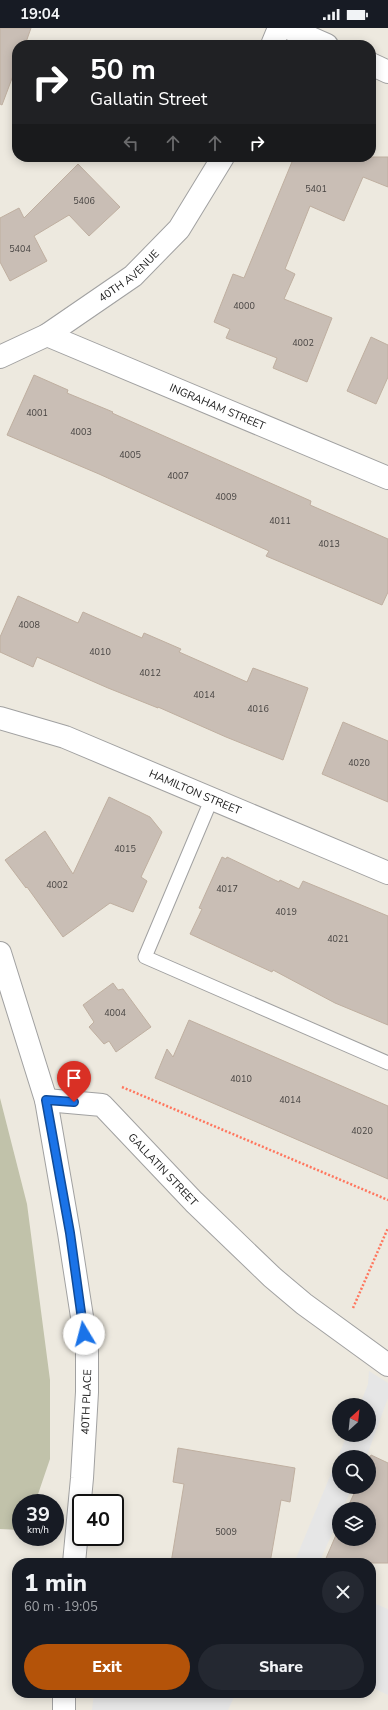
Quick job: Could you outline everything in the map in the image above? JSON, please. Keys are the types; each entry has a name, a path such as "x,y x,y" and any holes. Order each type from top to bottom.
{"street":[{"path":"274,40 280,28"},
{"path":"288,28 316,40"},
{"path":"376,66 388,72"},
{"name":"40TH AVENUE","path":"0,357 46,335 133,276 179,229 220,162"},
{"name":"INGRAHAM STREET","path":"46,335 388,478"},
{"name":"HAMILTON STREET","path":"0,718 65,737 388,873"},
{"path":"0,952 46,1100"},
{"name":"GALLATIN STREET","path":"46,1100 102,1105 194,1202 272,1277 304,1304 388,1365"},
{"name":"40TH PLACE","path":"46,1100 70,1233 86,1349 87,1392 82,1478 74,1558"},
{"path":"64,1698 64,1710"}],"lane":[{"path":"212,798 145,957 388,1063"}],"path":[{"path":"115,1084 388,1200"},
{"path":"350,1315 388,1228"}],"shaded area":[{"path":"0,1098 27,1204 50,1380 50,1459 38,1494 12,1494 12,1530 0,1529"},
{"path":"369,1371 388,1383 388,1398 376,1431 376,1398 363,1398 368,1384"},
{"path":"344,1442 372,1442 369,1450 341,1450"},
{"path":"332,1471 332,1494 349,1494 346,1502 332,1502 332,1534 321,1558 296,1558"},
{"path":"376,1604 388,1609 388,1695 376,1689"},
{"path":"93,1698 234,1698 228,1710 92,1710"}],"building":[{"path":"0,28 31,28 27,40 12,40 12,78 2,105 0,104"},
{"path":"376,157 388,157 388,187 363,177 344,221 310,206 285,269 295,274 284,299 332,318 307,382 273,368 277,358 226,338 230,329 214,322 233,274 244,278 292,162 376,162"},
{"path":"78,164 120,207 89,236 69,215 34,236 47,261 10,281 0,262 0,218 19,208 24,218"},
{"path":"371,337 388,345 388,377 376,404 347,391"},
{"path":"34,375 68,390 67,393 113,412 112,413 311,501 310,505 388,539 388,592 382,605 266,556 269,551 99,474 7,435"},
{"path":"18,596 78,623 83,612 142,638 144,633 181,649 179,652 247,682 253,668 308,688 283,760 37,657 33,667 0,652 0,637"},
{"path":"343,722 388,741 388,802 322,774"},
{"path":"109,797 150,817 162,832 141,877 147,881 133,912 110,903 63,937 27,887 26,888 5,860 45,831 73,874"},
{"path":"222,857 226,859 227,857 279,882 280,880 299,889 303,881 388,916 388,1025 335,1003 273,970 272,972 190,934 202,909 199,908"},
{"path":"113,983 118,990 123,989 151,1027 116,1052 109,1041 104,1044 89,1027 94,1022 83,1005"},
{"path":"189,1020 388,1106 388,1179 155,1078 167,1049 173,1057"},
{"path":"178,1448 295,1468 290,1502 281,1500 271,1558 172,1558 184,1484 173,1482"},
{"path":"376,1457 388,1463 388,1563 376,1563 376,1558 326,1558 332,1544 332,1546 376,1546 376,1502 350,1502 354,1494 376,1494"}],"route":[{"path":"74,1102 46,1100 70,1233 84,1334"}]}
